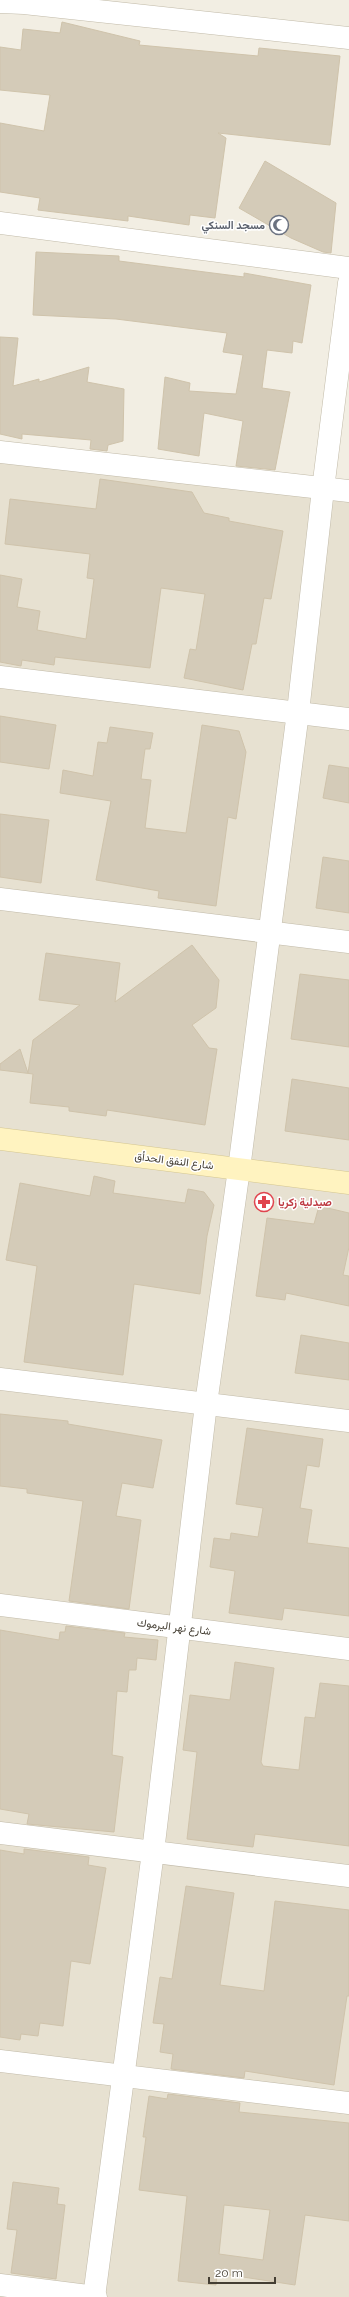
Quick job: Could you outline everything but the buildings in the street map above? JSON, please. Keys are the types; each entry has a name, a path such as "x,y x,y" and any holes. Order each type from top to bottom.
{"main road":[{"name":"شارع النفق الحدأق","path":"0,1139 349,1183"}],"street":[{"path":"0,2 24,3 349,38"},
{"path":"0,223 349,268"},
{"path":"0,2285 95,2297 153,1852 206,1404 240,1169 298,712 323,488 343,380 349,283"},
{"path":"0,452 349,491"},
{"path":"0,677 349,719"},
{"path":"0,899 349,942"},
{"path":"0,1378 349,1421"},
{"name":"شارع نهر اليرموك","path":"0,1605 349,1649"},
{"path":"0,1833 349,1876"},
{"path":"0,2061 349,2103"}],"shaded area":[{"path":"0,450 349,493 349,1186 0,1143"},
{"path":"0,1144 349,1187 349,2297 0,2297"}],"place":[{"name":"مسجد السنكي","path":"279,225"},
{"name":"صيدلية زكريا","path":"264,1202"}]}
